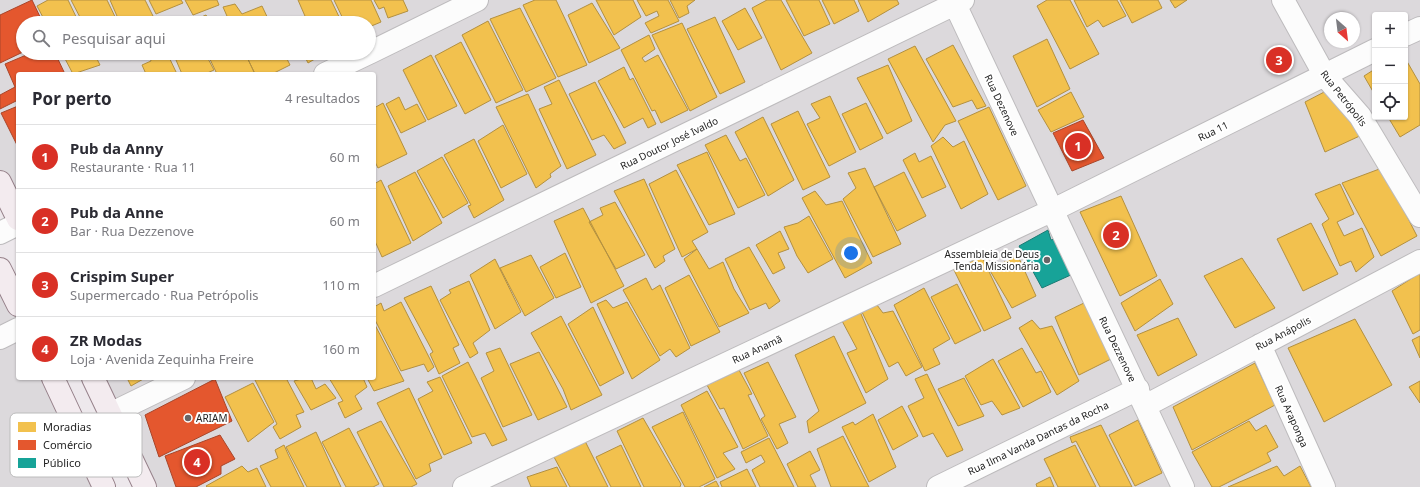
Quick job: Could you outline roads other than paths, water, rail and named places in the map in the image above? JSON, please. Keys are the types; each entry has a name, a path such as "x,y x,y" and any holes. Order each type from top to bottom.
{"main road":[{"path":"0,182 16,215"},
{"path":"0,269 16,301"},
{"path":"54,380 69,413"},
{"path":"94,380 110,413"},
{"path":"99,477 104,487"},
{"path":"139,477 144,487"}],"street":[{"path":"376,50 477,0"},
{"name":"Rua Petrópolis","path":"1283,0 1325,76 1360,116 1420,216"},
{"name":"Rua Dezenove","path":"957,1 1051,211"},
{"name":"Rua Doutor José Ivaldo","path":"376,285 957,1"},
{"path":"1408,34 1420,28"},
{"name":"Rua 11","path":"1051,211 1372,52"},
{"path":"330,72 355,60"},
{"name":"Rua Dezzenove","path":"1051,211 1183,487"},
{"name":"Rua Anamã","path":"464,487 1051,211"},
{"path":"0,233 16,225"},
{"name":"Rua Anápolis","path":"1141,398 1260,345 1420,261"},
{"path":"0,338 16,330"},
{"name":"Rua Araponga","path":"1260,345 1324,487"},
{"path":"112,413 180,380"},
{"name":"Rua Ilma Vanda Dantas da Rocha","path":"938,487 1141,398"}],"place":[{"name":"Crispim Super","path":"1279,60"},
{"name":"Pub da Anny","path":"1078,146"},
{"name":"Pub da Anne","path":"1116,235"},
{"name":"Assembleia de Deus Tenda Missionária","path":"1047,260"},
{"name":"ARIAM","path":"188,418"},
{"name":"ZR Modas","path":"197,462"}]}
